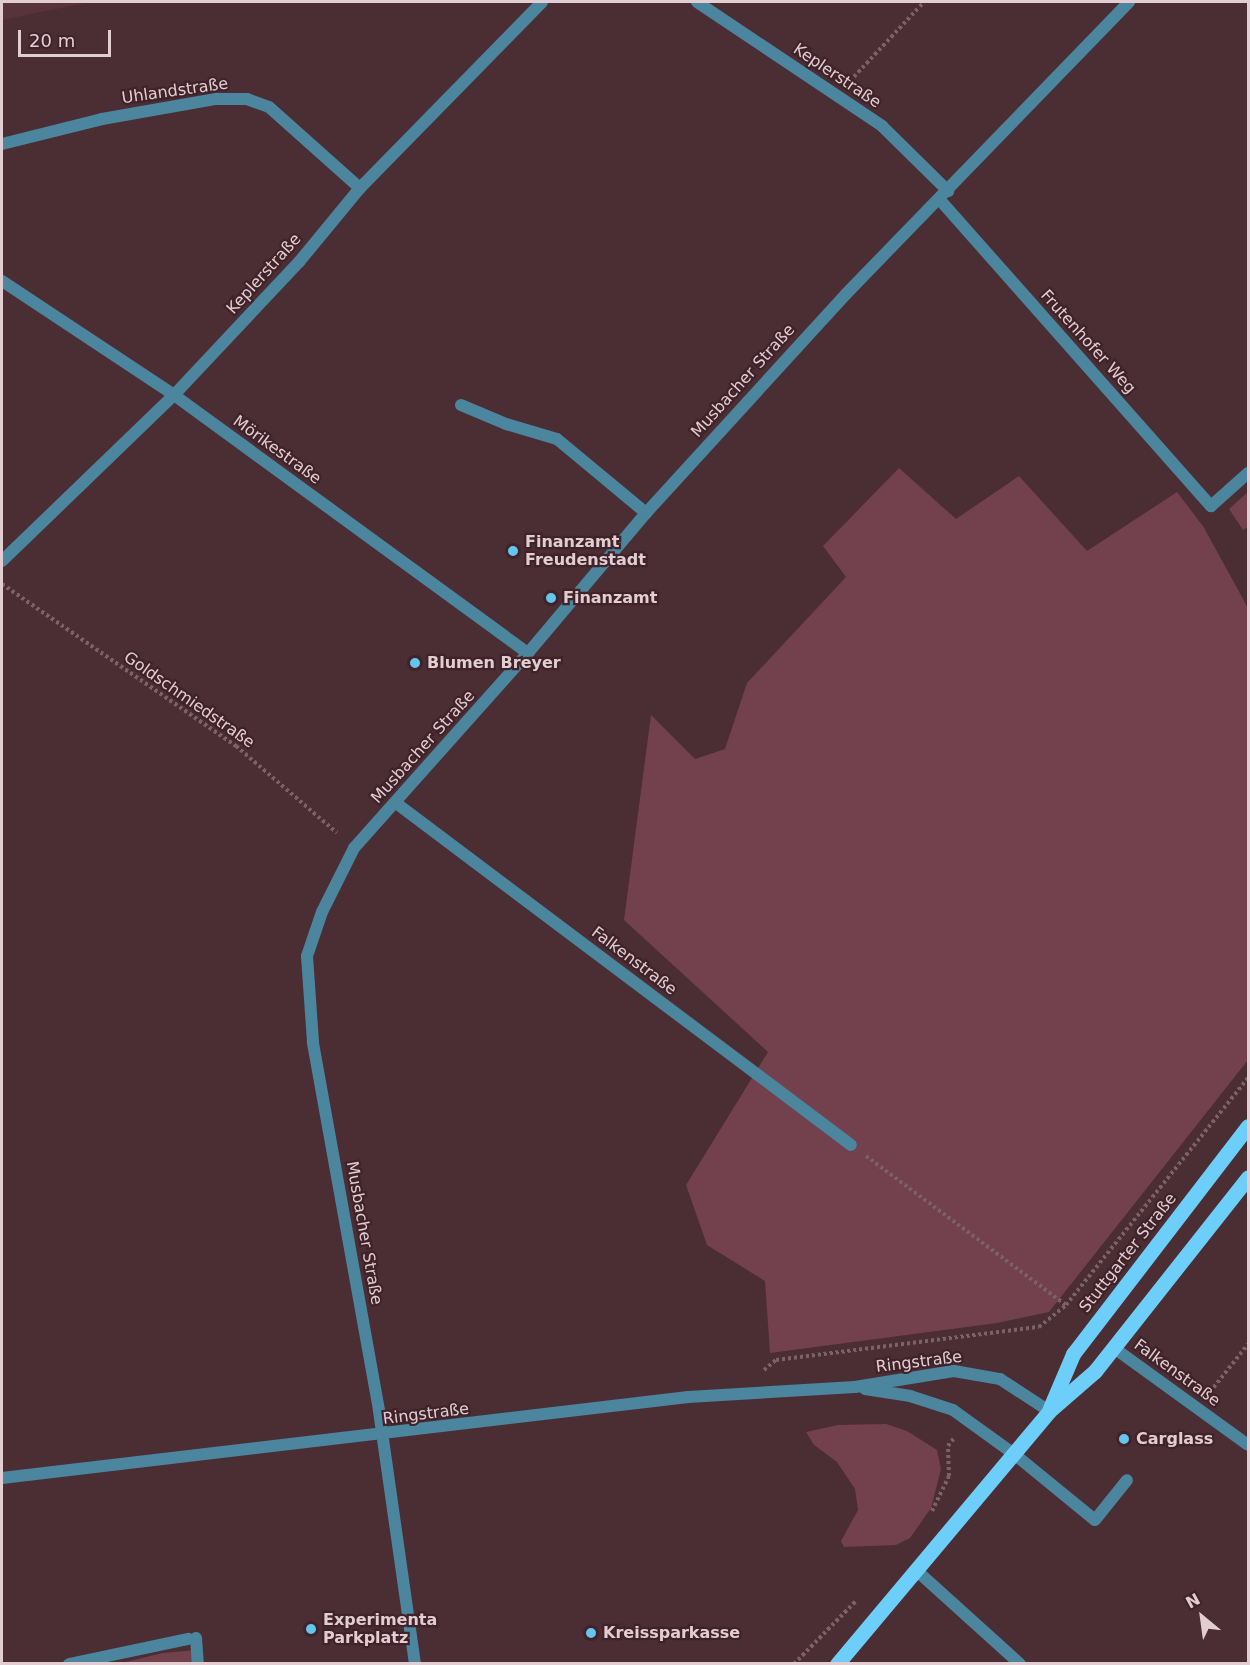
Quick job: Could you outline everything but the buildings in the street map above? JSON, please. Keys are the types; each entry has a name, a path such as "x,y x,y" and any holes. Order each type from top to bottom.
{"main road":[{"name":"Stuttgarter Straße","path":"1049,1411 1073,1354 1248,1126"},
{"name":"Stuttgarter Straße","path":"837,1664 1049,1411 1083,1384 1114,1348 1248,1177"}],"street":[{"name":"Keplerstraße","path":"2,561 174,395 299,262 360,188 542,2"},
{"name":"Keplerstraße","path":"697,2 838,94 882,126 944,196"},
{"name":"Musbacher Straße","path":"415,1664 382,1435 313,1042 307,956 321,912 354,848 528,653 646,513 846,294 944,196 1129,2"},
{"name":"Uhlandstraße","path":"2,144 102,119 216,99 247,99 269,107 360,188"},
{"name":"Frutenhofer Weg","path":"944,196 1211,506 1248,473"},
{"name":"Mörikestraße","path":"2,281 174,395 528,653"},
{"path":"461,405 506,424 557,439 646,513"},
{"name":"Falkenstraße","path":"396,803 851,1145"},
{"name":"Falkenstraße","path":"1114,1348 1248,1446"},
{"name":"Ringstraße","path":"2,1478 382,1435 688,1397 855,1387 911,1376 976,1372 1000,1379 1049,1411"},
{"name":"Ringstraße","path":"855,1387 910,1396 953,1410 1095,1520 1127,1480"},
{"path":"916,1570 1020,1664"},
{"path":"69,1664 192,1638 198,1664"}],"path":[{"path":"838,94 924,2"},
{"name":"Goldschmiedstraße","path":"2,583 236,746 354,848"},
{"path":"776,1360 1039,1327 1066,1305 1248,1078"},
{"path":"851,1145 1066,1305"},
{"path":"1196,1408 1248,1344"},
{"path":"928,1518 949,1476 948,1446 967,1420"},
{"path":"794,1664 864,1592"}],"shaded area":[{"path":"2,2 90,2 2,20"},
{"path":"899,468 956,519 1019,476 1087,551 1177,492 1203,526 1248,608 1248,1060 1049,1312 997,1323 770,1353 765,1281 707,1245 686,1185 768,1052 624,920 651,715 695,759 725,749 747,683 846,577 823,546"},
{"path":"1248,492 1248,527 1243,530 1229,509"},
{"path":"886,1424 907,1431 937,1450 941,1469 931,1508 910,1538 896,1545 844,1547 841,1541 858,1510 855,1489 837,1462 814,1445 806,1432 838,1425"},
{"path":"197,1650 198,1664 117,1664 163,1653"}],"place":[{"name":"Finanzamt Freudenstadt","path":"513,551"},
{"name":"Finanzamt","path":"551,598"},
{"name":"Blumen Breyer","path":"415,663"},
{"name":"Carglass","path":"1124,1439"},
{"name":"Experimenta Parkplatz","path":"311,1629"},
{"name":"Kreissparkasse","path":"591,1633"}]}
